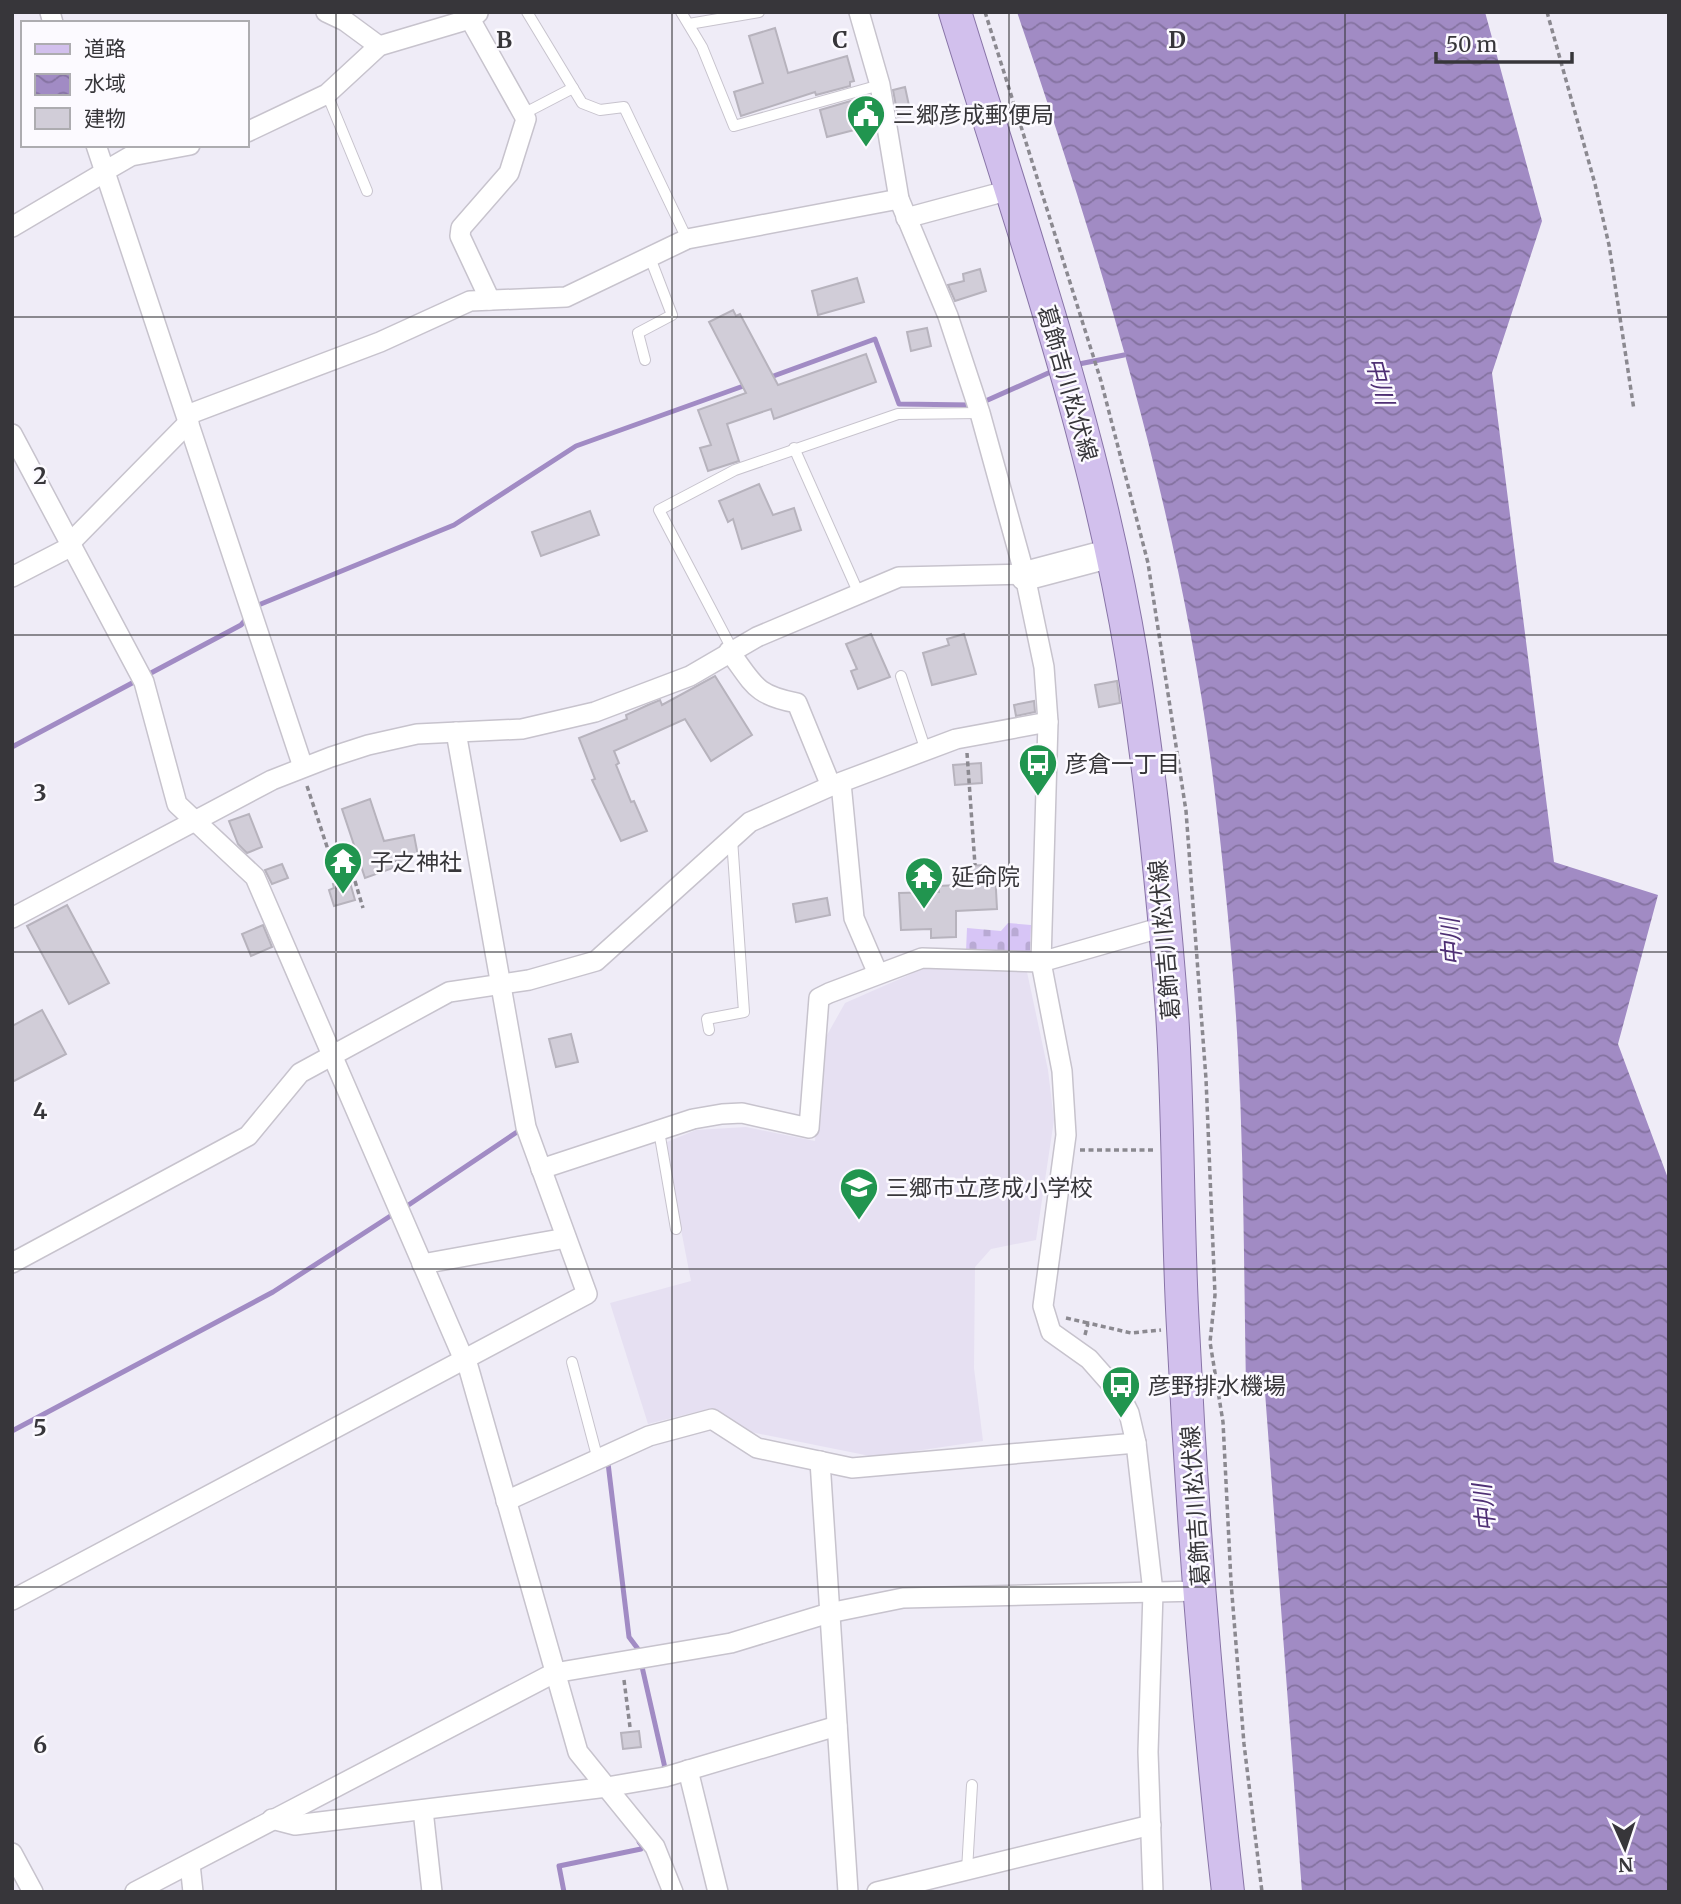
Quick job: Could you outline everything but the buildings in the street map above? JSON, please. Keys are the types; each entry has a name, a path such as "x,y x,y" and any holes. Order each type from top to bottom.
{"main road":[{"name":"葛飾吉川松伏線","path":"955,12 1071,388 1112,553 1141,722 1172,1012 1183,1327 1200,1591 1228,1892"}],"street":[{"path":"326,12 345,21 379,46"},
{"path":"859,12 880,86 902,209 948,316 981,413 1025,575 1044,667 1048,722 1041,962 1062,1071 1064,1150 1043,1306 1051,1332 1103,1371 1119,1393 1129,1413 1136,1443 1153,1592 1149,1752 1153,1892"},
{"path":"248,132 327,94 379,46 474,16 526,119 521,142 509,173 461,228 460,236 490,300"},
{"path":"97,147 302,768"},
{"path":"12,227 131,156 179,147"},
{"path":"12,577 71,544 188,418 380,342 470,301 566,297 687,239 902,209 1010,190"},
{"path":"12,434 144,682 177,804 255,877 465,1359 578,1752 655,1847 673,1892"},
{"path":"12,918 193,821 302,768 368,745 417,734 522,729 595,712 690,676 730,650 899,577 1025,575 1112,553"},
{"path":"730,650 768,697 797,703 836,784 854,918 878,974"},
{"path":"12,1262 248,1136 300,1073 449,992 528,980 596,961 750,822 836,784 966,737 1048,722"},
{"path":"12,1600 587,1294 526,1127 456,732"},
{"path":"541,1170 693,1119 742,1113 808,1128 820,998 878,974 933,956 1041,962 1163,927"},
{"path":"422,1264 566,1238"},
{"path":"506,1501 649,1436 712,1419 757,1448 852,1468 1136,1443"},
{"path":"820,1461 848,1892"},
{"path":"135,1892 554,1673 731,1643 829,1613 903,1598 1200,1591"},
{"path":"272,1819 295,1825 607,1787 688,1770 837,1726"},
{"path":"688,1770 718,1892"},
{"path":"423,1810 432,1892"},
{"path":"877,1892 1151,1825"},
{"path":"12,1853 33,1892"},
{"path":"190,1864 193,1892"}],"lane":[{"path":"527,12 582,103 590,108 624,107 687,239"},
{"path":"681,12 702,47 734,126 880,86"},
{"path":"689,24 759,12"},
{"path":"523,114 573,88"},
{"path":"327,94 367,191"},
{"path":"645,360 638,333 672,315 649,255"},
{"path":"730,650 659,510 735,470 898,414 981,413"},
{"path":"794,448 859,594"},
{"path":"901,676 926,751"},
{"path":"709,1030 707,1019 744,1012 732,838"},
{"path":"659,1131 676,1229"},
{"path":"572,1362 598,1461"},
{"path":"967,1870 972,1785"}],"path":[{"path":"1547,12 1578,115 1604,220 1634,410"},
{"path":"966,737 975,865"},
{"path":"302,768 338,880"},
{"path":"329,853 349,861 363,908"},
{"path":"1064,1150 1178,1150"},
{"path":"1066,1318 1131,1333 1183,1327"},
{"path":"1080,1354 1088,1323"},
{"path":"622,1661 630,1727"}],"shaded area":[{"name":"三郷市立彦成小学校","path":"927,967 1027,972 1048,1070 1054,1120 1036,1240 991,1249 975,1267 974,1368 983,1441 875,1457 746,1431 712,1408 648,1424 610,1303 691,1281 670,1173 667,1142 696,1130 746,1127 815,1141 822,1044 845,1003"}],"green space":[{"path":"1008,923 1031,925 1030,951 1027,954 966,951 967,928 1001,931"}],"water":[{"name":"中川","path":"1017,12 1485,12 1542,221 1492,373 1554,862 1658,895 1618,1044 1669,1181 1669,1892 1302,1892 1265,1392 1246,1390 1243,1178 1236,1021 1224,872 1203,710 1186,608 1139,407 1082,209"}],"waterway":[{"path":"768,378 875,339 899,404 971,405"},
{"path":"1074,365 1124,355"},
{"path":"981,403 1055,370"},
{"path":"256,606 454,525 576,446 749,384"},
{"path":"12,747 241,625 248,617"},
{"path":"404,1208 520,1130"},
{"path":"12,1431 273,1292 395,1213"},
{"path":"608,1463 629,1637 638,1649 665,1768 659,1770"},
{"path":"564,1892 559,1866 641,1849 643,1847 639,1842"}],"place":[{"name":"三郷彦成郵便局","path":"866,148"},
{"name":"彦倉一丁目","path":"1038,797"},
{"name":"子之神社","path":"343,895"},
{"name":"延命院","path":"924,910"},
{"name":"三郷市立彦成小学校","path":"859,1221"},
{"name":"彦野排水機場","path":"1121,1419"}]}
